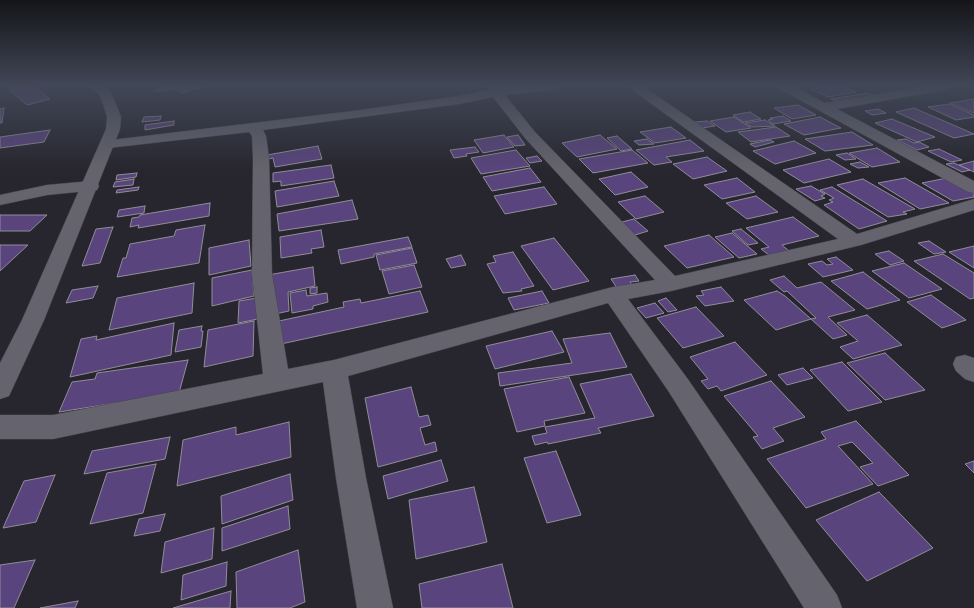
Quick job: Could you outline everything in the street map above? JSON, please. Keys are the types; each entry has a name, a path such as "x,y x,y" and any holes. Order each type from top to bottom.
{"street":[{"path":"0,389 33,320 91,186 113,129 113,114"},
{"path":"108,144 350,114"},
{"path":"514,114 530,135 671,284"},
{"path":"675,114 854,241"},
{"path":"838,114 974,188"},
{"path":"254,127 259,136 261,158 262,274 277,382"},
{"path":"0,200 47,190 91,186"},
{"path":"0,428 53,427 334,370 613,294 671,284 854,241 974,204"},
{"path":"613,294 678,385 824,608"},
{"path":"334,370 351,478 375,608"}],"building":[{"path":"0,114 3,114 2,123 0,123"},
{"path":"754,114 761,119 743,122 733,115"},
{"path":"784,114 816,115 792,119"},
{"path":"901,114 929,114 974,134 954,138"},
{"path":"944,114 974,115 974,117 956,120"},
{"path":"161,116 160,120 142,122 144,117"},
{"path":"783,116 791,121 773,124 768,120 773,119 770,118"},
{"path":"734,117 751,128 726,132 710,121"},
{"path":"820,117 841,128 804,135 784,124"},
{"path":"892,119 935,137 917,142 875,123"},
{"path":"765,120 775,126 752,127 745,123"},
{"path":"174,121 174,125 145,130 145,125"},
{"path":"707,121 715,126 702,128 695,122"},
{"path":"671,127 686,138 655,143 640,132"},
{"path":"776,127 790,136 751,142 738,132"},
{"path":"50,130 44,142 0,148 0,137"},
{"path":"852,132 873,145 825,151 805,139"},
{"path":"504,135 514,147 483,153 474,140"},
{"path":"518,135 525,145 515,146 507,137"},
{"path":"600,135 617,149 577,157 562,143"},
{"path":"617,136 632,149 621,151 607,138"},
{"path":"647,139 654,144 639,145 634,141"},
{"path":"906,139 914,143 919,142 929,147 917,150 897,140"},
{"path":"690,140 704,151 666,157 672,162 654,165 636,150"},
{"path":"770,140 774,142 755,147 750,144"},
{"path":"794,141 816,153 775,164 753,151"},
{"path":"318,146 322,159 275,167 273,158 268,159 267,155"},
{"path":"475,147 479,152 454,158 450,150"},
{"path":"877,148 900,162 872,167 849,153"},
{"path":"939,149 962,160 951,162 928,151"},
{"path":"516,150 530,166 481,174 471,158"},
{"path":"632,150 648,163 593,173 579,159"},
{"path":"847,153 856,159 845,160 836,155"},
{"path":"537,156 542,161 530,163 526,158"},
{"path":"707,157 727,171 693,179 673,164"},
{"path":"829,159 851,172 804,183 783,170"},
{"path":"974,161 974,172 959,165"},
{"path":"860,162 869,167 858,168 850,164"},
{"path":"954,163 970,170 962,172 946,164"},
{"path":"331,165 334,178 281,186 281,181 273,182 273,173"},
{"path":"530,168 541,182 492,191 483,177"},
{"path":"631,172 648,187 615,195 599,179"},
{"path":"137,173 136,177 116,180 117,175"},
{"path":"737,178 755,192 722,199 704,185"},
{"path":"905,178 949,203 920,209 878,183"},
{"path":"947,178 974,193 974,197 953,201 922,183"},
{"path":"134,179 133,185 113,187 115,182"},
{"path":"863,179 915,209 903,212 907,214 888,217 837,185"},
{"path":"334,181 339,196 277,207 275,191"},
{"path":"811,186 825,194 821,196 825,198 815,201 796,189"},
{"path":"139,187 138,190 116,193 117,190"},
{"path":"544,187 557,204 505,214 494,196"},
{"path":"832,187 887,221 859,229 824,205 833,202 829,200 834,198 820,190"},
{"path":"645,196 664,212 636,219 618,202"},
{"path":"756,196 778,212 747,219 726,203"},
{"path":"352,200 358,219 279,231 277,214"},
{"path":"210,203 209,216 138,228 139,225 130,227 132,218 139,217 140,215"},
{"path":"145,206 144,213 117,217 119,210"},
{"path":"0,215 47,215 30,231 0,231"},
{"path":"793,217 819,236 782,245 789,251 769,255 761,249 769,247 746,228"},
{"path":"634,219 648,231 635,235 622,222"},
{"path":"205,225 199,263 117,277 123,258 126,258 130,244 174,236 176,230"},
{"path":"113,227 100,263 82,266 96,229"},
{"path":"741,229 758,243 748,245 732,231"},
{"path":"321,230 324,247 311,249 312,253 281,258 280,237"},
{"path":"732,233 757,254 739,258 715,237"},
{"path":"709,235 734,257 687,268 664,246"},
{"path":"408,237 412,247 374,254 374,257 341,264 338,250"},
{"path":"554,238 589,281 553,290 521,246"},
{"path":"249,240 251,266 209,275 209,248"},
{"path":"929,241 946,252 934,254 918,243"},
{"path":"0,245 28,245 0,271"},
{"path":"974,246 974,268 949,252"},
{"path":"412,248 417,263 380,270 376,255"},
{"path":"889,251 904,261 890,265 875,254"},
{"path":"513,252 534,286 521,289 522,291 503,293 487,264 496,262 493,256"},
{"path":"943,254 974,273 974,298 970,299 914,261"},
{"path":"461,255 466,265 451,268 446,259"},
{"path":"836,257 853,270 823,277 808,264 822,261 827,265 833,264 827,259"},
{"path":"904,263 942,289 909,298 872,271"},
{"path":"414,265 422,287 389,294 382,271"},
{"path":"313,267 315,286 288,292 289,311 270,315 268,275"},
{"path":"252,270 254,296 212,306 212,278"},
{"path":"863,272 900,300 867,309 831,281"},
{"path":"635,275 639,281 630,282 632,285 617,288 611,279"},
{"path":"784,276 797,288 821,282 855,310 828,317 847,335 833,339 811,319 816,318 787,291 784,292 770,280"},
{"path":"194,283 192,313 109,330 117,298"},
{"path":"98,286 93,298 66,303 72,290"},
{"path":"317,287 317,293 310,294 310,288"},
{"path":"721,287 734,301 705,306 696,296 704,295 701,291"},
{"path":"306,290 307,296 327,293 328,302 313,306 313,309 292,313 290,293"},
{"path":"420,291 428,312 281,344 279,321 344,307 343,302 360,299 361,303"},
{"path":"542,291 549,303 514,310 508,298"},
{"path":"777,291 785,296 811,319 776,330 744,300"},
{"path":"931,295 966,320 942,328 907,302"},
{"path":"257,298 258,319 238,323 239,301"},
{"path":"666,298 677,310 668,312 658,301"},
{"path":"655,303 664,313 646,318 637,308"},
{"path":"696,307 724,336 683,348 657,318"},
{"path":"867,315 902,345 853,359 840,347 858,341 837,323"},
{"path":"254,321 253,356 204,367 208,330"},
{"path":"174,323 171,355 70,377 81,339 97,336 96,340"},
{"path":"202,326 201,331 203,331 201,347 175,352 179,330"},
{"path":"552,331 564,352 495,369 486,346"},
{"path":"610,333 627,367 500,386 498,373 572,363 563,339"},
{"path":"735,342 767,375 721,391 717,386 708,389 701,381 708,379 690,357"},
{"path":"885,353 925,390 885,400 847,363"},
{"path":"188,360 179,393 59,412 72,382 95,379 97,373"},
{"path":"842,362 882,402 848,411 810,370"},
{"path":"803,368 813,378 787,385 778,375"},
{"path":"631,374 654,416 598,428 601,433 548,444 547,442 535,445 532,436 547,433 545,427 595,418 580,384"},
{"path":"569,377 585,413 544,421 545,426 517,432 504,389"},
{"path":"771,381 805,417 773,428 784,441 762,449 753,437 758,436 724,396"},
{"path":"411,387 419,417 428,415 431,425 420,428 425,445 435,442 437,451 378,467 365,398"},
{"path":"856,421 909,475 878,486 860,467 873,463 852,442 838,446 873,484 806,508 767,459 826,439 821,432"},
{"path":"289,422 291,457 177,486 183,440 236,427 236,435"},
{"path":"170,437 165,459 84,474 92,451"},
{"path":"556,451 581,515 547,523 524,458"},
{"path":"441,460 448,481 388,499 383,476"},
{"path":"974,461 974,473 965,464"},
{"path":"156,464 143,513 90,524 107,473"},
{"path":"290,474 293,500 222,524 221,496"},
{"path":"55,475 36,522 3,528 24,481"},
{"path":"474,487 487,542 416,559 409,500"},
{"path":"879,492 933,548 867,581 816,520"},
{"path":"288,506 290,529 222,551 222,528"},
{"path":"165,514 160,531 134,536 139,519"},
{"path":"214,528 212,559 161,573 165,542"},
{"path":"298,550 305,602 290,608 237,608 236,572"},
{"path":"35,560 14,608 0,608 0,565"},
{"path":"227,562 226,586 181,600 183,575"},
{"path":"502,564 513,608 422,608 419,584"},
{"path":"231,591 230,608 173,608"},
{"path":"78,601 75,608 40,608"}]}
